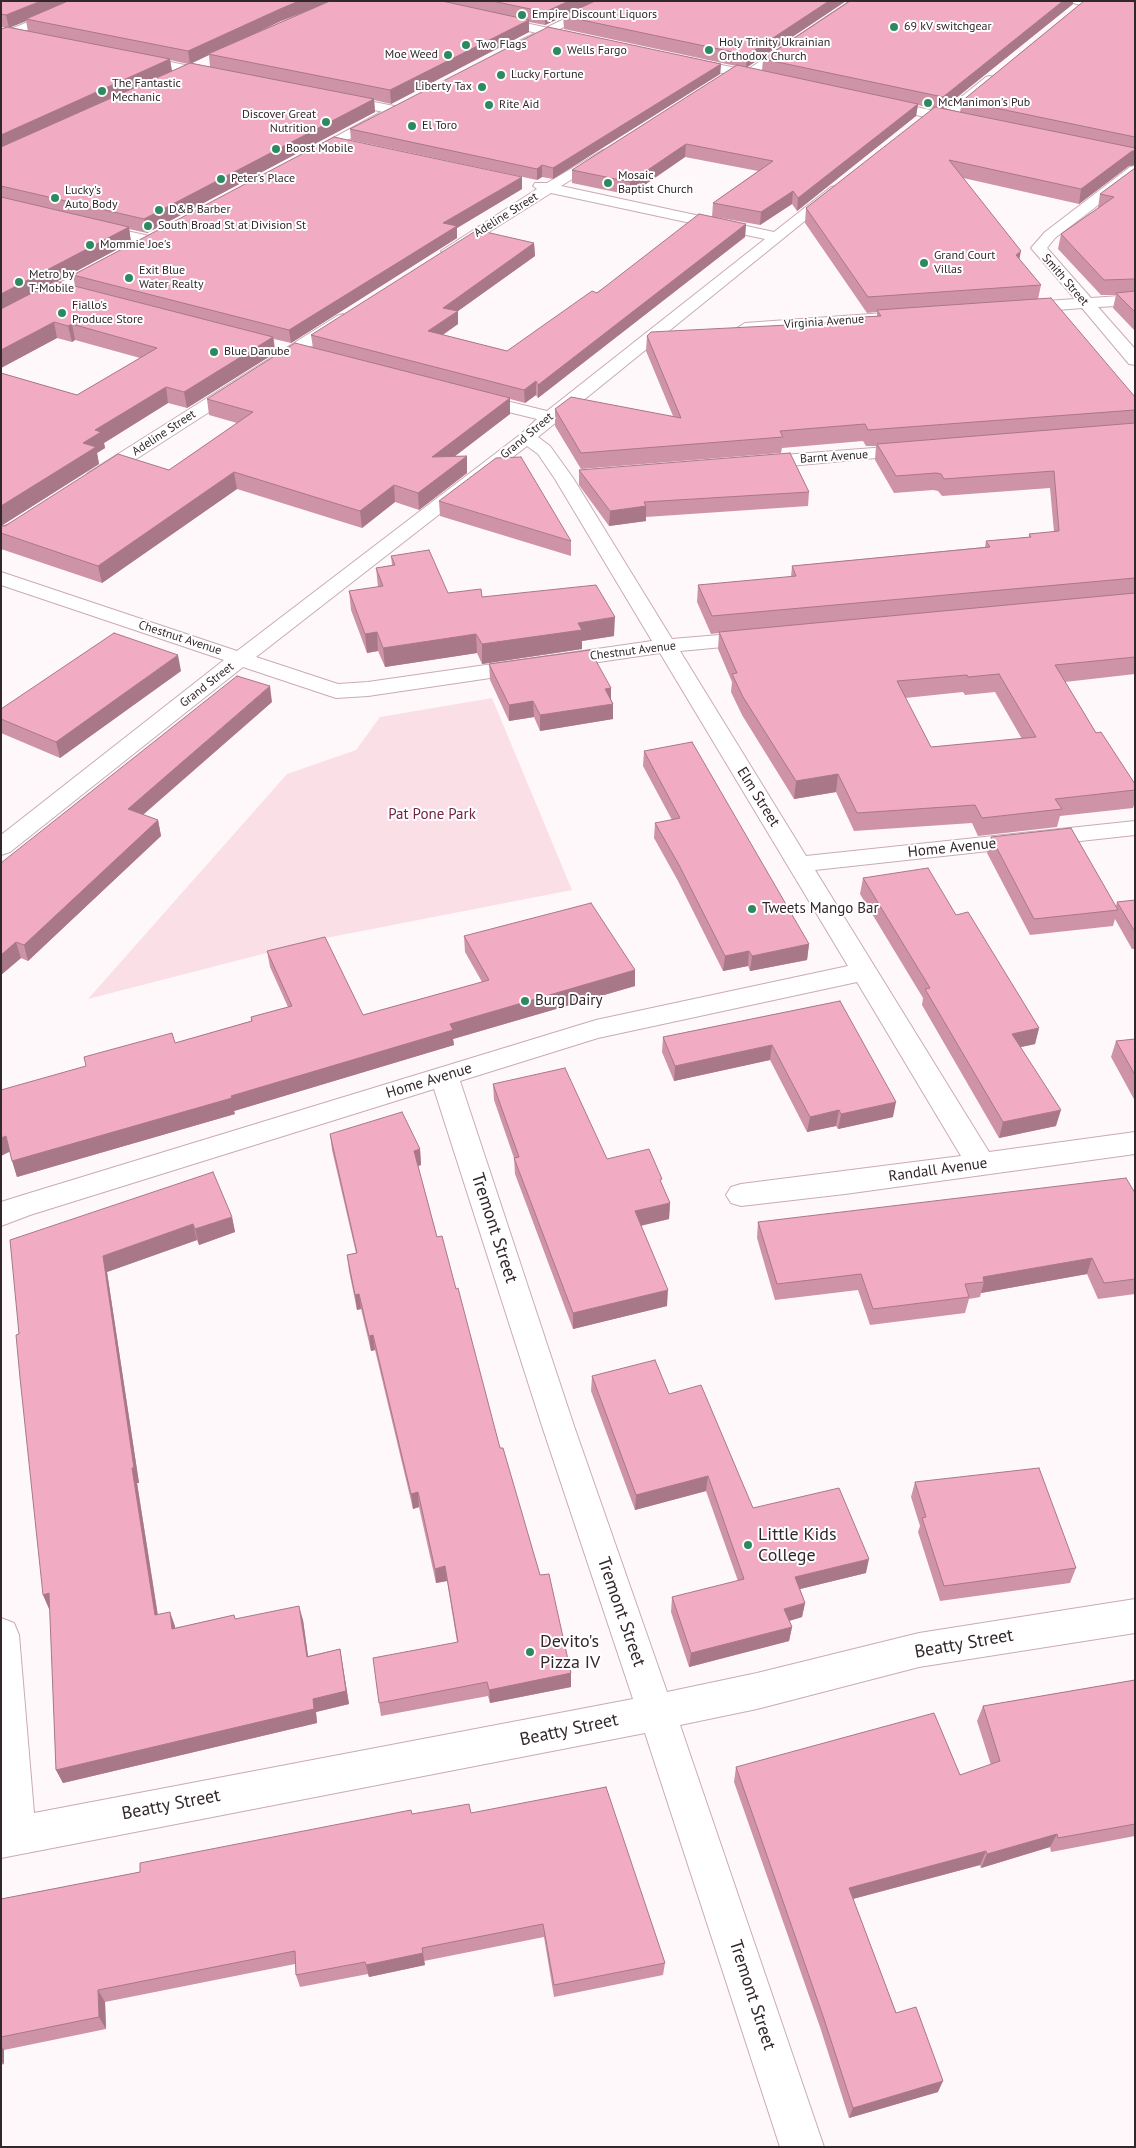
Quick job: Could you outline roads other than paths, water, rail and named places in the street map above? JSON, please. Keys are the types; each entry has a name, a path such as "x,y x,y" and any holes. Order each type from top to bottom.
{"street":[{"path":"4,34 90,1"},
{"path":"512,48 611,1"},
{"path":"716,83 740,73 858,1"},
{"path":"1072,14 1083,2 1135,10"},
{"path":"483,18 592,42"},
{"path":"4,34 32,38"},
{"path":"124,56 229,77"},
{"path":"674,59 772,80"},
{"path":"174,78 209,62"},
{"path":"916,127 938,116 1003,70"},
{"path":"328,97 394,110"},
{"path":"868,101 973,123"},
{"path":"299,161 407,102"},
{"path":"333,142 360,147"},
{"name":"Adeline Street","path":"433,262 615,146"},
{"name":"Smith Street","path":"1135,170 1050,235 1039,248 1135,360"},
{"path":"523,182 777,237"},
{"name":"Grand Street","path":"1,847 321,595 527,438 550,417 846,182"},
{"path":"82,224 149,240"},
{"path":"133,249 165,232"},
{"path":"1,320 116,258"},
{"path":"58,290 79,295"},
{"path":"1003,309 1135,300"},
{"name":"Adeline Street","path":"84,484 358,309"},
{"name":"Virginia Avenue","path":"725,329 914,316"},
{"path":"663,329 683,330"},
{"path":"272,346 310,356"},
{"path":"457,394 550,417"},
{"name":"Elm Street","path":"527,438 544,450 573,477 666,646 981,1164"},
{"name":"Barnt Avenue","path":"739,464 931,449"},
{"name":"Chestnut Avenue","path":"1,578 336,691 347,692 666,646 778,636"},
{"name":"Home Avenue","path":"799,864 1135,828"},
{"name":"Home Avenue","path":"1,1215 30,1204 616,1024 863,972"},
{"name":"Tremont Street","path":"444,1076 561,1435 641,1672 657,1712 802,2147"},
{"name":"Randall Avenue","path":"740,1195 845,1183 1135,1142"},
{"name":"Beatty Street","path":"9,1837 657,1712 757,1691 919,1650 1135,1616"},
{"path":"1,1635 9,1837"}],"place":[{"name":"Empire Discount Liquors","path":"522,15"},
{"name":"69 kV switchgear","path":"894,27"},
{"name":"Two Flags","path":"466,45"},
{"name":"Holy Trinity Ukrainian Orthodox Church","path":"709,50"},
{"name":"Wells Fargo","path":"557,51"},
{"name":"Moe Weed","path":"448,55"},
{"name":"Lucky Fortune","path":"501,75"},
{"name":"Liberty Tax","path":"482,87"},
{"name":"The Fantastic Mechanic","path":"102,91"},
{"name":"McManimon's Pub","path":"928,103"},
{"name":"Rite Aid","path":"489,105"},
{"name":"Discover Great Nutrition","path":"326,122"},
{"name":"El Toro","path":"412,126"},
{"name":"Boost Mobile","path":"276,149"},
{"name":"Peter's Place","path":"221,179"},
{"name":"Mosaic Baptist Church","path":"608,183"},
{"name":"Lucky's Auto Body","path":"55,198"},
{"name":"D&B Barber","path":"159,210"},
{"name":"South Broad St at Division St","path":"148,226"},
{"name":"Mommie Joe's","path":"90,245"},
{"name":"Grand Court Villas","path":"924,263"},
{"name":"Exit Blue Water Realty","path":"129,278"},
{"name":"Metro by T-Mobile","path":"19,282"},
{"name":"Fiallo's Produce Store","path":"62,313"},
{"name":"Blue Danube","path":"214,352"},
{"name":"Tweets Mango Bar","path":"752,909"},
{"name":"Burg Dairy","path":"525,1001"},
{"name":"Little Kids College","path":"748,1545"},
{"name":"Devito's Pizza IV","path":"530,1652"}],"park label":[{"name":"Pat Pone Park","path":"432,815"}]}
